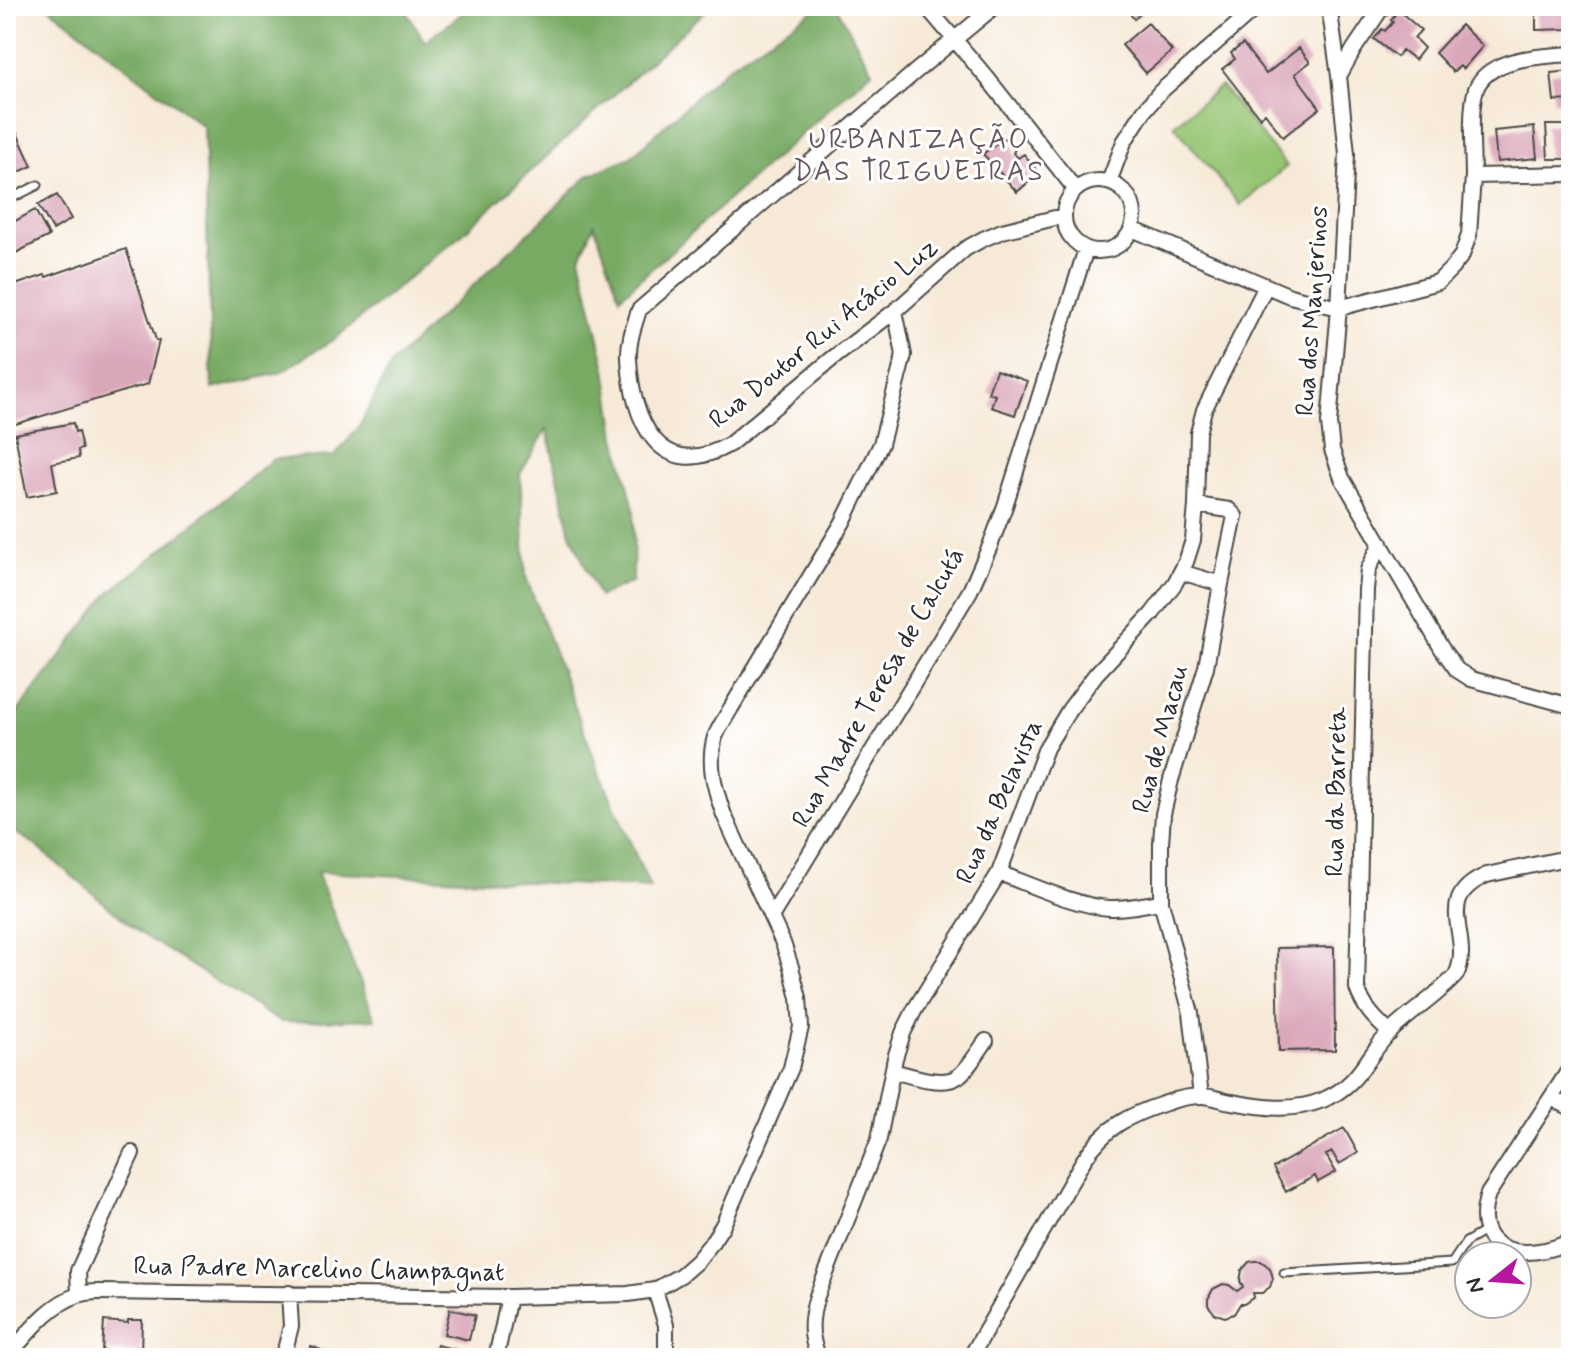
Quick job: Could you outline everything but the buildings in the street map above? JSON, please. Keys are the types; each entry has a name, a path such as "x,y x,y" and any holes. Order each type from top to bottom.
{"street":[{"path":"926,6 1075,189"},
{"path":"954,40 995,6"},
{"path":"1109,182 1124,142 1160,92 1258,6"},
{"name":"Rua dos Manjerinos","path":"1329,6 1347,154 1339,308 1329,407 1329,436 1335,461 1342,478 1457,670 1471,679 1571,706"},
{"path":"1339,76 1383,6"},
{"name":"Rua Doutor Rui Acácio Luz","path":"954,40 639,310 629,341 628,358 637,407 647,433 670,452 692,457 717,451 730,444 895,311 965,249 1022,224 1063,216"},
{"path":"1132,229 1290,296 1339,308 1438,282 1462,255 1469,235 1473,105 1477,88 1490,73 1507,63 1571,54"},
{"path":"1473,176 1571,174"},
{"path":"1097,180 1109,182 1128,195 1133,206 1132,229 1118,246 1108,250 1086,249 1077,244 1065,226 1063,216 1069,197 1085,183 1097,180"},
{"name":"Rua Madre Teresa de Calcutá","path":"771,917 970,591 1005,506 1086,249"},
{"name":"Rua da Belavista","path":"819,1358 813,1344 811,1314 879,1139 903,1033 999,873 1046,748 1096,674 1152,614 1181,572 1193,540 1198,433 1204,410 1266,286"},
{"path":"666,1358 666,1325 655,1290 681,1275 697,1261 723,1225 791,1068 801,1027 799,998 791,967 718,796 712,772 716,736 843,522 881,444 904,355 895,311"},
{"name":"Rua de Macau","path":"1196,505 1229,510 1235,516 1206,667 1171,780 1163,814 1161,843 1161,902 1191,1013 1201,1096"},
{"name":"Rua da Barreta","path":"1381,543 1368,570 1366,589 1357,988 1369,1012 1390,1033"},
{"path":"1181,572 1221,584"},
{"path":"970,1358 1092,1147 1117,1123 1139,1111 1201,1096 1277,1109 1304,1106 1339,1092 1353,1082 1390,1033 1456,975 1461,957 1457,909 1458,899 1464,890 1487,875 1571,857"},
{"path":"999,873 1100,907 1161,902"},
{"path":"893,1071 929,1080 943,1081 958,1077 986,1041"},
{"path":"1571,1067 1488,1194 1483,1216 1487,1230 1501,1248 1520,1253 1571,1241"},
{"path":"1551,1098 1571,1108"},
{"path":"6,1358 57,1306 79,1294 78,1271 132,1153"},
{"name":"Rua Padre Marcelino Champagnat","path":"79,1294 289,1293 509,1297 628,1294 655,1290"},
{"path":"283,1358 291,1326 289,1293"},
{"path":"496,1358 509,1297"}],"lane":[{"path":"6,201 38,185"},
{"path":"1284,1273 1452,1263 1466,1242 1487,1230"}],"green space":[{"path":"47,6 403,6 425,42 472,6 711,6 461,235 336,338 279,373 212,389 204,127"},
{"path":"820,6 836,6 872,71 620,297 594,225 580,257 606,369 616,437 634,509 633,581 599,597 571,534 547,429 520,474 526,577 598,768 650,888 317,872 375,1019 280,1022 140,933 34,844 6,827 6,723 109,593 273,459 335,456 359,427 392,363 589,175 631,157 729,66"},
{"path":"1221,86 1287,166 1240,205 1174,125"}],"district":[{"name":"URBANIZAÇÃO DAS TRIGUEIRAS","path":"919,156"}]}
